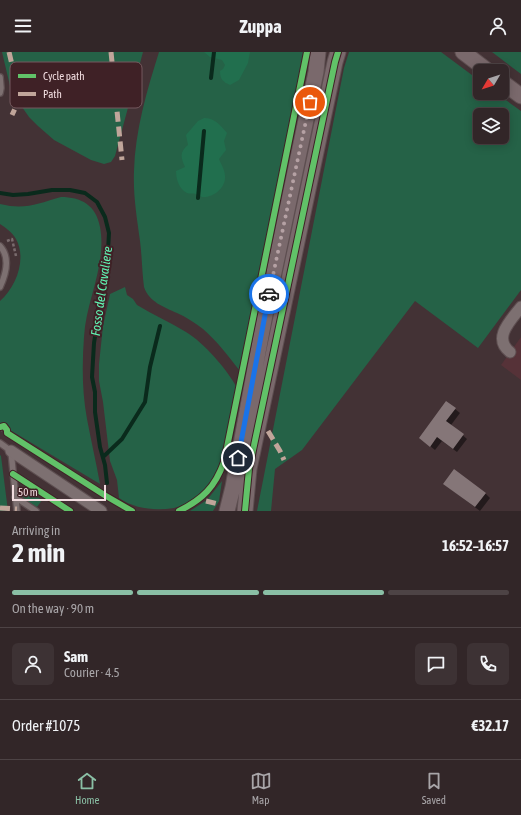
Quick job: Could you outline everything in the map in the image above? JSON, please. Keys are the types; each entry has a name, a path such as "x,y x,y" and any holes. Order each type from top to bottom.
{"street":[{"path":"227,511 234,487 264,320 316,72 318,52"},
{"path":"245,511 249,469 338,52"},
{"path":"463,52 479,64"},
{"path":"509,87 521,96"},
{"path":"510,352 503,344 502,337 507,326 521,307"},
{"path":"5,449 101,511"}],"lane":[{"path":"0,77 0,93"},
{"path":"0,246 4,251 7,263 5,276 0,287"},
{"path":"0,443 5,449 17,511"},
{"path":"15,497 36,511"}],"path":[{"path":"0,429 7,433"}],"shaded area":[{"path":"521,337 521,380 501,365"}],"green space":[{"path":"2,52 143,52 140,62 10,62 10,86"},
{"path":"159,52 305,52 240,371 218,344 203,329 184,316 167,309 153,300 149,297 144,287 135,198 135,156 142,111"},
{"path":"204,52 250,52 248,63 239,80 230,85 221,78 220,71 225,65 222,60 210,57"},
{"path":"349,52 441,52 473,76 473,100 506,100 521,111 521,290 478,348 415,301 302,450 275,469 271,511 257,511 344,68"},
{"path":"492,52 521,52 521,74"},
{"path":"23,108 128,108 115,156 111,162 104,164 91,160 54,140 29,117"},
{"path":"204,118 211,119 220,125 227,133 224,141 226,150 219,159 224,169 225,180 221,188 214,194 202,197 196,194 187,193 182,189 177,180 176,171 185,167 182,153 188,145 186,135 198,121"},
{"path":"61,197 68,197 86,204 95,213 100,227 101,255 99,269 88,310 83,347 83,388 85,409 100,484 0,424 0,301 15,281 20,264 20,255 16,239 9,230 0,224 0,204 9,206 24,206 38,204"},
{"path":"125,287 127,295 133,299 137,305 180,328 200,343 221,365 237,388 227,440 219,468 214,479 208,488 197,498 174,508 152,509 138,507 119,498 117,480 110,461 99,381 99,364 103,326 110,294"},
{"path":"0,455 1,456 8,511 0,511"},
{"path":"222,481 219,501 213,511 190,511 207,500"},
{"path":"19,486 42,500 37,507 22,496"}],"building":[{"path":"446,401 456,408 446,421 464,434 453,449 437,437 430,447 419,438"},
{"path":"454,469 486,493 475,507 443,484"}],"waterway":[{"path":"211,78 214,52"},
{"path":"198,198 204,131"},
{"name":"Fosso del Cavaliere","path":"0,193 13,195 52,190 70,190 85,193 97,202 105,217 109,233 107,269 99,302 92,377 95,392 95,412 107,483"},
{"path":"103,457 122,439 145,402 150,367 160,326"}],"marked path":[{"path":"9,52 11,62"},
{"path":"111,52 112,62"},
{"path":"12,115 15,108"},
{"path":"117,108 122,160"},
{"path":"268,431 284,460"},
{"path":"206,501 218,504"},
{"path":"0,508 17,509"}],"cycle path":[{"path":"179,511 195,502 207,491 217,479 224,462 307,52"},
{"path":"245,511 249,469 338,52"},
{"path":"0,427 4,426 7,433 132,511"},
{"path":"13,474 70,511"}],"way so far":[{"path":"269,294 310,102"}],"route":[{"path":"238,458 269,294"}]}
